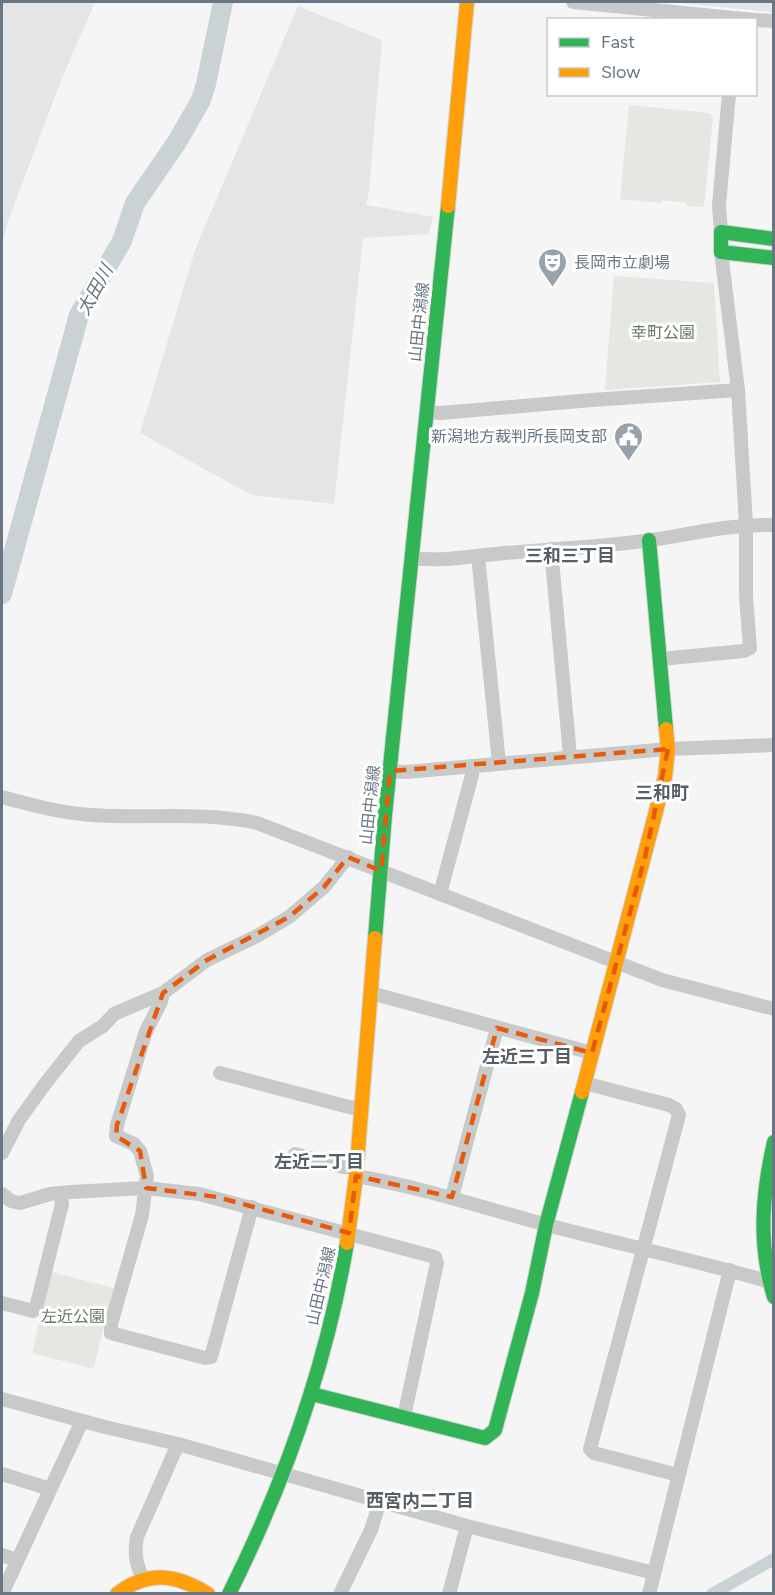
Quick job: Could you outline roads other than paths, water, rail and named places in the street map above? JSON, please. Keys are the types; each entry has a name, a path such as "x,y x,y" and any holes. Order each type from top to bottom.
{"main road":[{"name":"山田中潟線","path":"229,1593 249,1555 284,1473 312,1394 336,1299 349,1233 362,1109 390,771 467,2"},
{"path":"774,239 721,232 721,252 774,258"},
{"path":"312,1394 485,1438 495,1430 532,1293 546,1225 618,963 665,777 668,749 649,540"},
{"path":"774,1142 767,1168 762,1215 763,1244 774,1296"},
{"path":"117,1593 126,1586 143,1579 162,1576 194,1584 208,1593"}],"street":[{"path":"573,2 727,18"},
{"path":"757,20 774,21"},
{"path":"721,232 718,205 729,96"},
{"path":"660,659 744,651 750,648 738,390 721,252"},
{"path":"427,412 441,413 738,390"},
{"path":"412,558 478,556 649,540 746,524 774,525"},
{"path":"551,549 570,756"},
{"path":"478,556 499,763"},
{"path":"390,771 406,772 668,749 774,745"},
{"path":"440,894 472,775 472,766"},
{"path":"2,797 52,810 92,815 214,816 257,823 662,980 774,1010"},
{"path":"2,1153 38,1093 79,1041 103,1026 114,1014 163,993 207,960 257,936 289,917 324,887 348,857"},
{"path":"163,993 161,1002 146,1031 117,1125 116,1136 134,1144 140,1151 147,1176 147,1188 142,1215 111,1324 111,1333 205,1358 211,1357 252,1207"},
{"path":"371,993 592,1053"},
{"path":"452,1197 497,1028"},
{"path":"220,1072 362,1109"},
{"path":"584,1083 669,1105 676,1109 679,1115 590,1449 594,1453 678,1475"},
{"path":"295,1154 546,1225 730,1270 771,1283"},
{"path":"2,1194 20,1203 61,1193 147,1188 199,1194 435,1257 437,1263 404,1418"},
{"path":"2,1303 33,1311 36,1308 63,1204 61,1193"},
{"path":"649,1593 730,1270"},
{"path":"2,1399 178,1444 467,1526 654,1573"},
{"path":"2,1593 82,1421"},
{"path":"143,1579 135,1560 134,1550 137,1537 178,1444"},
{"path":"2,1474 50,1489"},
{"path":"340,1593 371,1530 380,1501"},
{"path":"449,1593 467,1526"},
{"path":"2,1555 17,1560"}],"waterway":[{"name":"太田川","path":"2,594 79,315 122,241 135,203 177,142 201,100 223,2"},
{"path":"712,1594 774,1559"}],"place":[{"name":"長岡市立劇場","path":"553,288"},
{"name":"新潟地方裁判所長岡支部","path":"628,462"}],"district":[{"name":"三和三丁目","path":"570,556"},
{"name":"三和町","path":"662,793"},
{"name":"左近三丁目","path":"527,1057"},
{"name":"左近二丁目","path":"319,1162"},
{"name":"西宮内二丁目","path":"420,1501"}],"park label":[{"name":"幸町公園","path":"663,332"},
{"name":"左近公園","path":"73,1316"}]}
